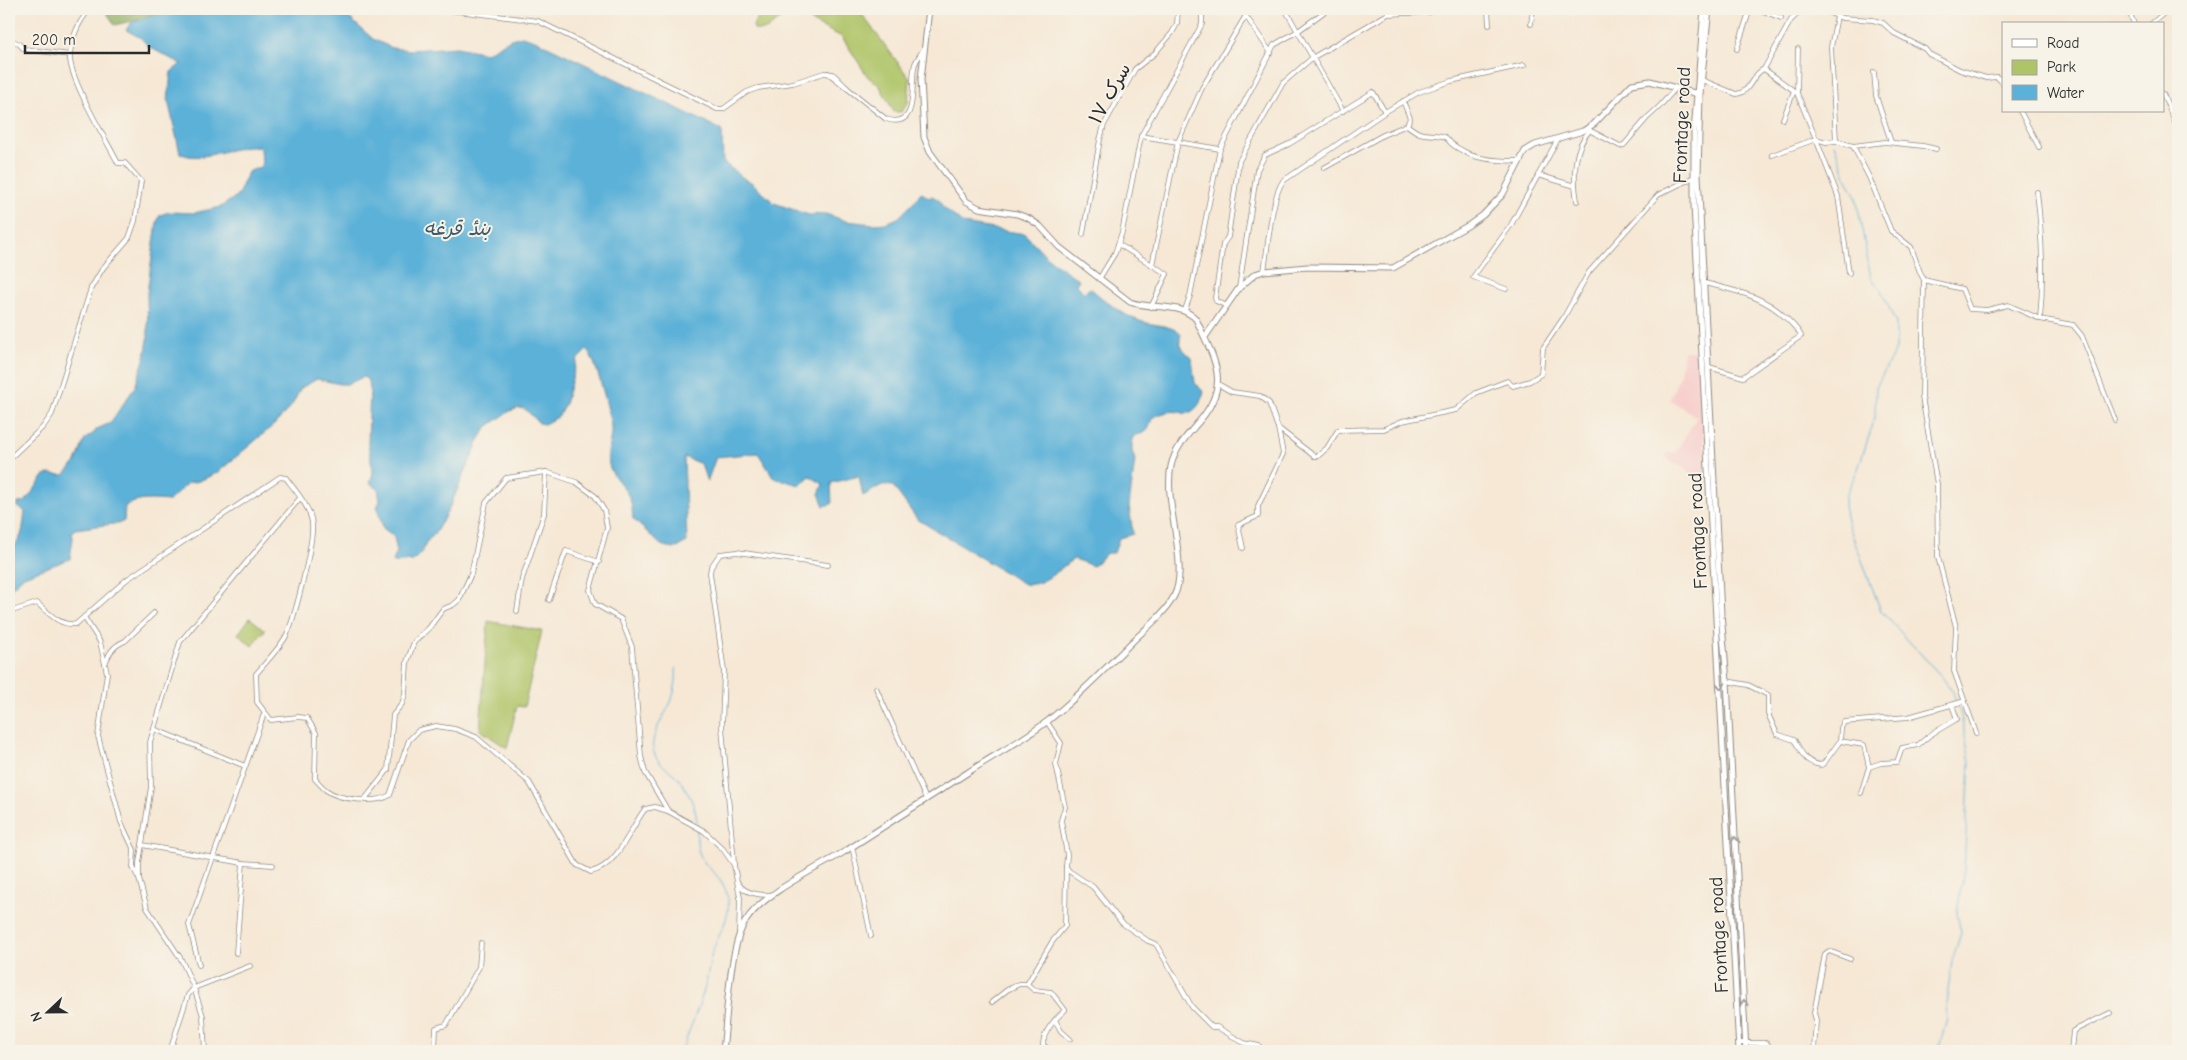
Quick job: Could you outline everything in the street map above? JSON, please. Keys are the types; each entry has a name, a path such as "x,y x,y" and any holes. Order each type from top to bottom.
{"main road":[{"path":"723,1051 734,953 739,934 750,916 772,895 1047,722 1123,652 1175,595 1179,571 1170,495 1172,463 1183,439 1208,409 1218,384 1218,369 1196,318 1185,310 1151,307 1130,302 1059,248 1040,226 1028,218 1017,214 979,208 972,205 961,195 930,152 924,137 921,79 929,9"},
{"name":"Frontage road","path":"1704,9 1698,94 1696,176 1738,1049"},
{"path":"1205,337 1239,288 1255,274 1264,271 1306,267 1393,268 1453,235 1483,215 1503,194 1525,151 1535,145 1583,131 1594,124 1632,84 1650,80 1698,94 1702,80 1708,9"},
{"path":"1696,176 1705,283 1746,1051"}],"street":[{"path":"9,459 43,428 52,414 91,288 103,268 129,238 135,221 141,180 125,163 118,163 83,95 72,69 70,55 80,20 90,9"},
{"path":"441,9 538,21 717,109 723,109 747,92 758,88 794,83 828,73 840,79 848,89 886,119 894,121 902,118 909,111 913,101 914,65 924,48"},
{"name":"سرک ۱۷","path":"1083,234 1104,125 1134,68 1155,53 1172,34 1177,24 1178,9"},
{"path":"1099,279 1115,253 1122,232 1141,136 1202,24 1202,9"},
{"path":"1241,9 1271,53"},
{"path":"1285,9 1343,111"},
{"path":"1185,310 1190,296 1220,149 1274,45 1298,31 1328,9"},
{"path":"1488,9 1489,25"},
{"path":"1531,24 1532,9"},
{"path":"1737,49 1750,9"},
{"path":"1758,9 1781,18"},
{"path":"1702,80 1739,94 1751,85 1760,71 1764,69 1791,20 1803,9"},
{"path":"1820,9 1842,18 1873,20 1883,23 1894,33 1960,70 1986,78 1997,77 2002,82"},
{"path":"2128,9 2133,22"},
{"path":"2153,22 2169,9"},
{"path":"1227,306 1216,301 1215,298 1223,244 1228,236 1239,161 1283,83 1312,58 1388,14 1430,12"},
{"path":"1152,265 1178,142 1202,88 1245,16"},
{"path":"1836,141 1831,47 1837,16"},
{"path":"9,40 24,49 70,55"},
{"path":"1783,119 1796,92 1798,49"},
{"path":"1264,271 1278,187 1283,181 1385,112 1419,92 1451,81 1524,65"},
{"path":"1764,69 1796,92 1816,139 1838,196 1849,273"},
{"path":"1874,72 1876,96 1891,142"},
{"path":"1589,130 1620,146 1624,145 1676,88"},
{"path":"1239,288 1257,170 1266,155 1289,144 1373,92 1385,112"},
{"path":"2164,96 2178,129"},
{"path":"1324,168 1383,135 1407,125 1410,118 1403,101"},
{"path":"2021,112 2039,147"},
{"path":"2178,114 2178,129"},
{"path":"1577,201 1575,186 1578,150 1594,124"},
{"path":"1407,125 1417,133 1426,136 1447,138 1451,143 1473,156 1521,162"},
{"path":"1141,136 1220,149"},
{"path":"1506,288 1473,278 1511,225 1558,139"},
{"path":"1772,155 1816,139 1836,141 1853,146 1891,142 1936,149"},
{"path":"1853,146 1869,177 1891,231 1912,247 1924,280 1922,397 1937,484 1938,556 1956,627 1954,671 1976,733"},
{"path":"1538,175 1575,186"},
{"path":"1278,428 1314,456 1318,456 1338,430 1384,429 1402,421 1456,410 1476,393 1507,381 1513,386 1530,381 1541,374 1545,343 1559,326 1582,283 1602,256 1658,195 1696,176"},
{"path":"2037,192 2041,224 2042,300 2040,319"},
{"path":"1118,244 1167,274 1151,307"},
{"path":"1924,280 1962,289 1970,309 1987,310 2008,305 2040,319 2073,325 2082,336 2115,420"},
{"path":"1705,283 1764,301 1774,306 1798,330 1801,336 1743,377 1709,367"},
{"path":"1218,384 1232,392 1260,396 1269,403 1278,428 1283,454 1258,506 1258,516 1238,525 1243,548"},
{"path":"517,611 522,579 544,514 546,472"},
{"path":"365,799 388,770 393,715 402,704 405,694 407,662 414,642 423,635 443,609 459,600 471,574 480,524 486,503 506,478 546,472 576,482 595,496 604,510 607,528 590,590 595,604 620,619 632,647 641,756 645,772 668,810"},
{"path":"9,612 37,603 58,622 69,625 76,624 126,580 280,477 286,478 300,498 312,523 308,553 293,622 285,638 256,674 257,702 264,714 271,720 307,718 316,733 315,779 326,791 347,800 383,800 390,795 409,740 419,730 436,726 455,729 476,737 529,782 577,865 591,872 601,870 610,863 645,809 656,807 668,810 704,831 723,849 734,865"},
{"path":"138,879 150,787 150,742 180,642 300,498"},
{"path":"549,600 566,551 599,562"},
{"path":"739,934 740,898 735,876 722,727 724,671 710,573 711,566 720,554 737,552 828,566"},
{"path":"105,664 110,652 119,643 125,641 154,613"},
{"path":"84,617 100,642 108,678 98,736 121,822 134,850 133,867 147,908 181,959 194,988 203,1016 205,1051"},
{"path":"1727,681 1748,685 1768,695 1768,714 1777,734 1794,740 1800,754 1814,764 1821,765 1840,741 1841,728 1844,722 1908,717 1964,702"},
{"path":"876,688 926,799"},
{"path":"1869,767 1881,763 1897,762 1902,748 1918,745 1930,735 1957,719 1953,705"},
{"path":"199,965 189,925 264,714"},
{"path":"1027,984 1052,942 1065,926 1067,855 1061,820 1065,808 1056,764 1061,743 1047,722"},
{"path":"154,729 245,766"},
{"path":"1840,741 1864,744 1869,767 1861,793"},
{"path":"142,845 243,863 273,865"},
{"path":"852,846 871,936"},
{"path":"236,953 243,863"},
{"path":"1066,867 1093,887 1122,923 1148,941 1156,944 1198,1016 1212,1027 1217,1027 1244,1043 1259,1046 1263,1051"},
{"path":"735,876 738,884 745,890 757,895 772,895"},
{"path":"435,1051 436,1028 446,1025 479,967 481,943"},
{"path":"1814,1051 1816,1020 1814,1013 1824,954 1829,951 1850,959"},
{"path":"170,1051 188,994 194,988 250,966"},
{"path":"992,1002 1006,990 1019,984 1027,984 1034,990 1051,992 1065,1010 1055,1020 1043,1041 1043,1045 1051,1051"},
{"path":"2071,1051 2073,1031 2110,1013"},
{"path":"1055,1020 1070,1039"},
{"path":"1738,1049 1746,1043 1766,1043 1774,1051"}],"shaded area":[{"path":"1684,351 1697,351 1707,479 1692,476 1680,465 1673,464 1665,456 1669,452 1675,453 1697,417 1670,400 1680,374"}],"green space":[{"path":"104,9 132,9 133,11 169,9 141,19 115,25"},
{"path":"767,9 788,9 788,13 766,30 755,30 753,26 756,19"},
{"path":"810,9 858,9 910,79 908,103 901,112 894,112 879,85 868,77 842,37 810,21"},
{"path":"250,618 265,630 252,646 238,634"},
{"path":"488,621 542,631 524,707 517,706 507,748 480,730"}],"water":[{"name":"بندٔ قرغه","path":"171,9 339,9 373,39 392,48 411,50 457,47 486,53 511,39 522,36 535,40 722,130 723,162 751,182 774,203 809,215 826,214 846,221 873,224 886,223 898,218 921,192 929,198 932,196 939,200 942,206 963,224 1025,234 1049,259 1079,280 1076,284 1084,293 1090,288 1127,315 1145,323 1172,328 1181,334 1181,345 1192,358 1195,383 1204,392 1201,400 1196,408 1186,414 1169,412 1152,418 1147,430 1135,435 1132,439 1132,451 1135,460 1129,506 1133,534 1119,538 1114,553 1107,553 1093,566 1074,559 1045,580 1038,583 1024,584 917,519 893,486 882,485 863,496 859,476 831,483 832,504 824,506 819,494 823,484 810,476 800,485 774,478 758,453 716,457 707,482 701,464 684,457 687,542 674,549 661,545 633,519 629,496 609,465 610,420 598,374 587,350 577,360 565,404 558,417 544,424 539,423 525,409 519,408 510,411 487,427 479,440 448,511 434,535 428,540 421,553 413,561 392,563 397,552 394,537 383,528 377,507 380,501 378,489 370,483 373,473 368,443 370,387 367,379 363,377 348,384 340,384 317,379 301,388 292,405 275,424 217,473 199,481 188,483 169,501 152,500 130,503 125,506 124,521 120,523 75,529 72,532 70,559 24,576 9,590 9,546 14,546 20,538 25,511 18,507 18,503 25,502 44,476 49,474 64,475 76,462 85,439 97,429 110,423 135,387 145,357 148,339 147,293 157,222 160,215 169,212 194,213 221,207 238,195 248,172 262,166 261,148 241,148 198,156 188,156 180,153 168,100 171,72 181,64 149,47 141,38 126,30 131,23"}],"waterway":[{"path":"1834,144 1856,197 1871,278 1880,288 1896,323 1896,349 1876,387 1875,418 1858,469 1846,495 1844,506 1847,521 1881,611 1942,677 1953,692 1956,702"},
{"path":"676,668 675,689 671,702 656,731 653,748 656,758 677,777 688,793 696,813 697,825"},
{"path":"1938,1051 1947,1019 1946,1005 1952,961 1961,933 1957,913 1964,869 1970,762 1958,705"},
{"path":"682,1051 703,995 712,953 728,910 727,895 723,885 703,861 699,853 697,829"}]}
